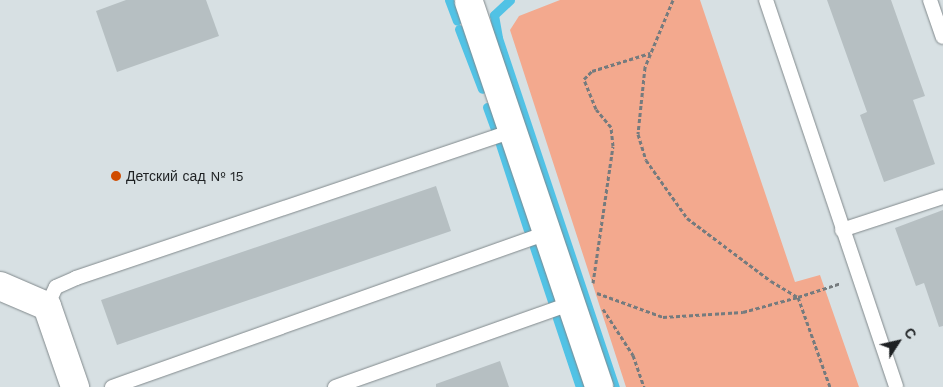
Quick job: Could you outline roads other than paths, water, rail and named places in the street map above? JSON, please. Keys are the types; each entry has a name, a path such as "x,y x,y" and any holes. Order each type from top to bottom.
{"street":[{"path":"471,1 546,233 580,297 599,387"},
{"path":"0,286 48,306 76,387"}],"lane":[{"path":"766,0 896,387"},
{"path":"930,0 943,35"},
{"path":"48,306 56,287 76,278 513,131"},
{"path":"842,230 943,196"},
{"path":"112,387 546,233"},
{"path":"335,387 580,297"}],"waterway":[{"path":"449,0 457,21"},
{"path":"510,0 494,15 498,38 615,387"},
{"path":"459,29 482,89"},
{"path":"487,107 495,129"},
{"path":"500,144 528,230"},
{"path":"534,247 552,301"},
{"path":"557,318 580,387"}],"place":[{"name":"Детский сад № 15","path":"116,176"}]}
